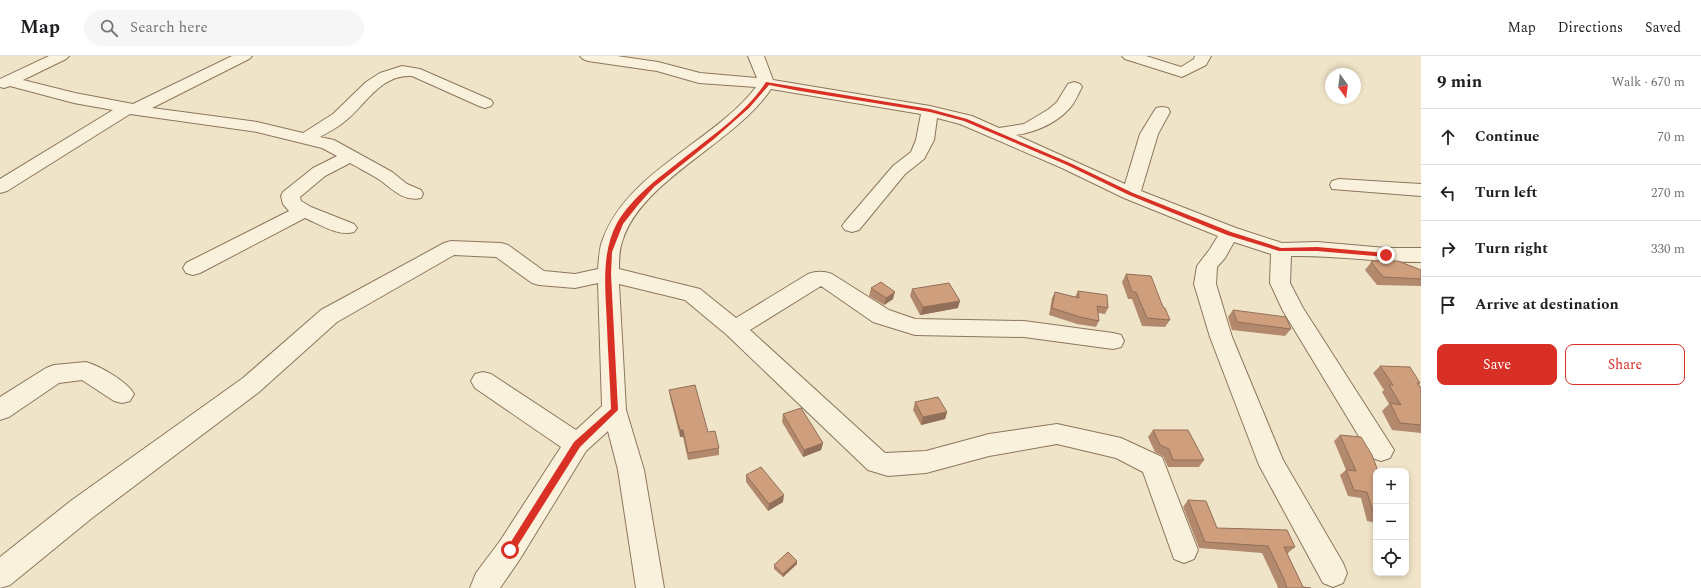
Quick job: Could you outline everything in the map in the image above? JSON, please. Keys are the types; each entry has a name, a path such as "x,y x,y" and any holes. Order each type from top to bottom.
{"street":[{"path":"5,83 61,56"},
{"path":"0,187 130,109 244,56"},
{"path":"588,56 658,67 699,78 767,83 800,90 930,110 966,120 1000,133 1131,194 1229,233 1281,250 1317,249 1386,255 1421,255"},
{"path":"756,56 767,83"},
{"path":"1130,56 1182,72 1200,62 1202,56"},
{"path":"307,138 339,118 372,85 386,76 402,71 415,72 485,103"},
{"path":"5,83 130,109 257,127 307,138 328,144 349,157 386,176 400,188 414,194"},
{"path":"650,588 632,477 614,410 608,274 613,238 620,224 636,203 652,186 713,138 748,107 763,90 767,83"},
{"path":"1000,133 1029,128 1055,113 1064,105 1074,87"},
{"path":"852,226 899,170 918,155 925,140 930,110"},
{"path":"1131,194 1149,134 1162,112"},
{"path":"347,228 304,211 292,204 290,196 319,172 349,157"},
{"path":"1339,185 1421,190"},
{"path":"194,268 304,211"},
{"path":"1229,233 1218,253 1207,266 1205,284 1221,337 1272,465 1333,573"},
{"path":"0,575 82,509 251,385 330,316 451,248 501,250 539,278 575,281 608,274 692,294 735,329 877,462 888,465 926,462 989,445 1057,434 1121,449 1153,465 1184,550"},
{"path":"1281,250 1280,283 1294,311 1381,450"},
{"path":"735,329 815,279 825,279 881,316 915,328 1024,329 1113,341"},
{"path":"0,410 54,374 86,371 122,394"},
{"path":"483,381 577,444"},
{"path":"484,588 510,550 577,444 614,410"}],"building":[{"path":"1372,261 1398,261 1421,270 1421,279 1383,277 1371,262 1373,262"},
{"path":"1126,274 1151,276 1163,307 1165,308 1170,320 1147,318 1136,292 1132,292"},
{"path":"881,282 895,292 886,298 871,288"},
{"path":"949,283 960,301 923,307 912,289"},
{"path":"1078,291 1107,295 1108,308 1097,306 1099,321 1080,317 1052,308 1055,292 1079,298"},
{"path":"1233,310 1286,317 1291,329 1237,322"},
{"path":"1380,366 1410,367 1420,383 1417,383 1421,388 1421,425 1400,423 1390,403 1401,405 1389,385 1393,385"},
{"path":"695,385 708,432 715,431 719,448 688,453 683,430 680,430 669,390"},
{"path":"938,397 947,412 923,417 915,402"},
{"path":"801,408 823,443 804,450 783,414"},
{"path":"1153,430 1188,430 1204,460 1173,460 1169,449 1160,445"},
{"path":"1340,435 1361,437 1372,455 1377,468 1373,468 1373,512 1367,492 1354,490 1346,470 1356,471"},
{"path":"761,467 784,495 769,504 746,475"},
{"path":"1188,500 1206,501 1217,528 1287,530 1295,547 1284,547 1303,587 1311,588 1287,588 1268,546 1205,542"},
{"path":"788,552 797,561 783,574 774,565"}],"route":[{"path":"510,550 577,444 614,410 608,274 613,238 620,224 636,203 652,186 713,138 748,107 763,90 767,83 800,90 930,110 966,120 1000,133 1131,194 1229,233 1281,250 1317,249 1386,255"}]}
